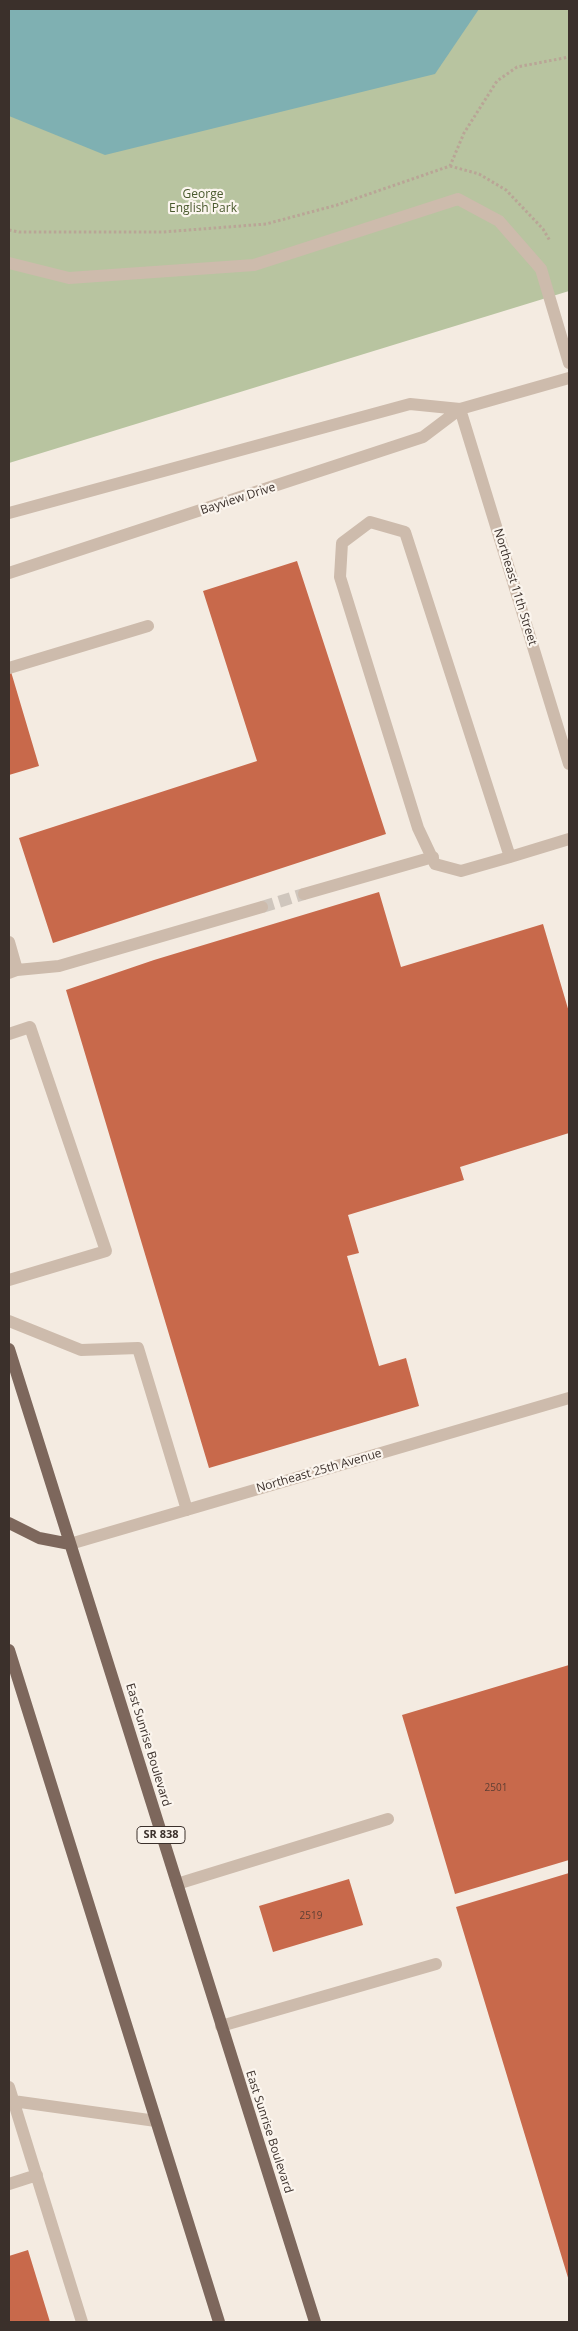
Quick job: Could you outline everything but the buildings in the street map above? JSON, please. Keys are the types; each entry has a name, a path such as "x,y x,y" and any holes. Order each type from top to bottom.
{"main road":[{"name":"East Sunrise Boulevard","path":"9,1348 315,2322"},
{"path":"9,1523 39,1538 70,1544"},
{"path":"9,1650 219,2322"}],"street":[{"path":"9,264 69,278 254,265 458,199 499,221 541,269 569,363"},
{"name":"Bayview Drive","path":"9,573 423,437 460,409 569,378"},
{"name":"Bayview Drive","path":"9,513 410,404 460,409"},
{"name":"Northeast 11th Street","path":"460,409 569,764"},
{"path":"510,857 405,532 370,522 342,543 340,577 418,828 436,864 461,871 510,857 569,839"},
{"path":"9,668 148,626"},
{"path":"304,894 432,857"},
{"path":"9,942 13,971 59,966 262,907"},
{"path":"9,1034 30,1027 106,1251 9,1280"},
{"path":"9,1321 81,1350 138,1348 187,1510"},
{"name":"Northeast 25th Avenue","path":"70,1544 569,1398"},
{"path":"177,1884 388,1819"},
{"path":"221,2026 436,1964"},
{"path":"9,2087 82,2322"},
{"path":"13,2101 156,2120"},
{"path":"9,2184 36,2175"}],"path":[{"path":"9,230 20,232 163,232 266,224 337,206 450,166 464,133 497,81 517,67 569,57"}],"green space":[{"name":"George English Park","path":"9,9 569,9 569,291 9,463"}],"water":[{"path":"9,9 479,9 435,74 105,155 9,116"}],"tunnel":[{"path":"262,907 304,894"}]}
